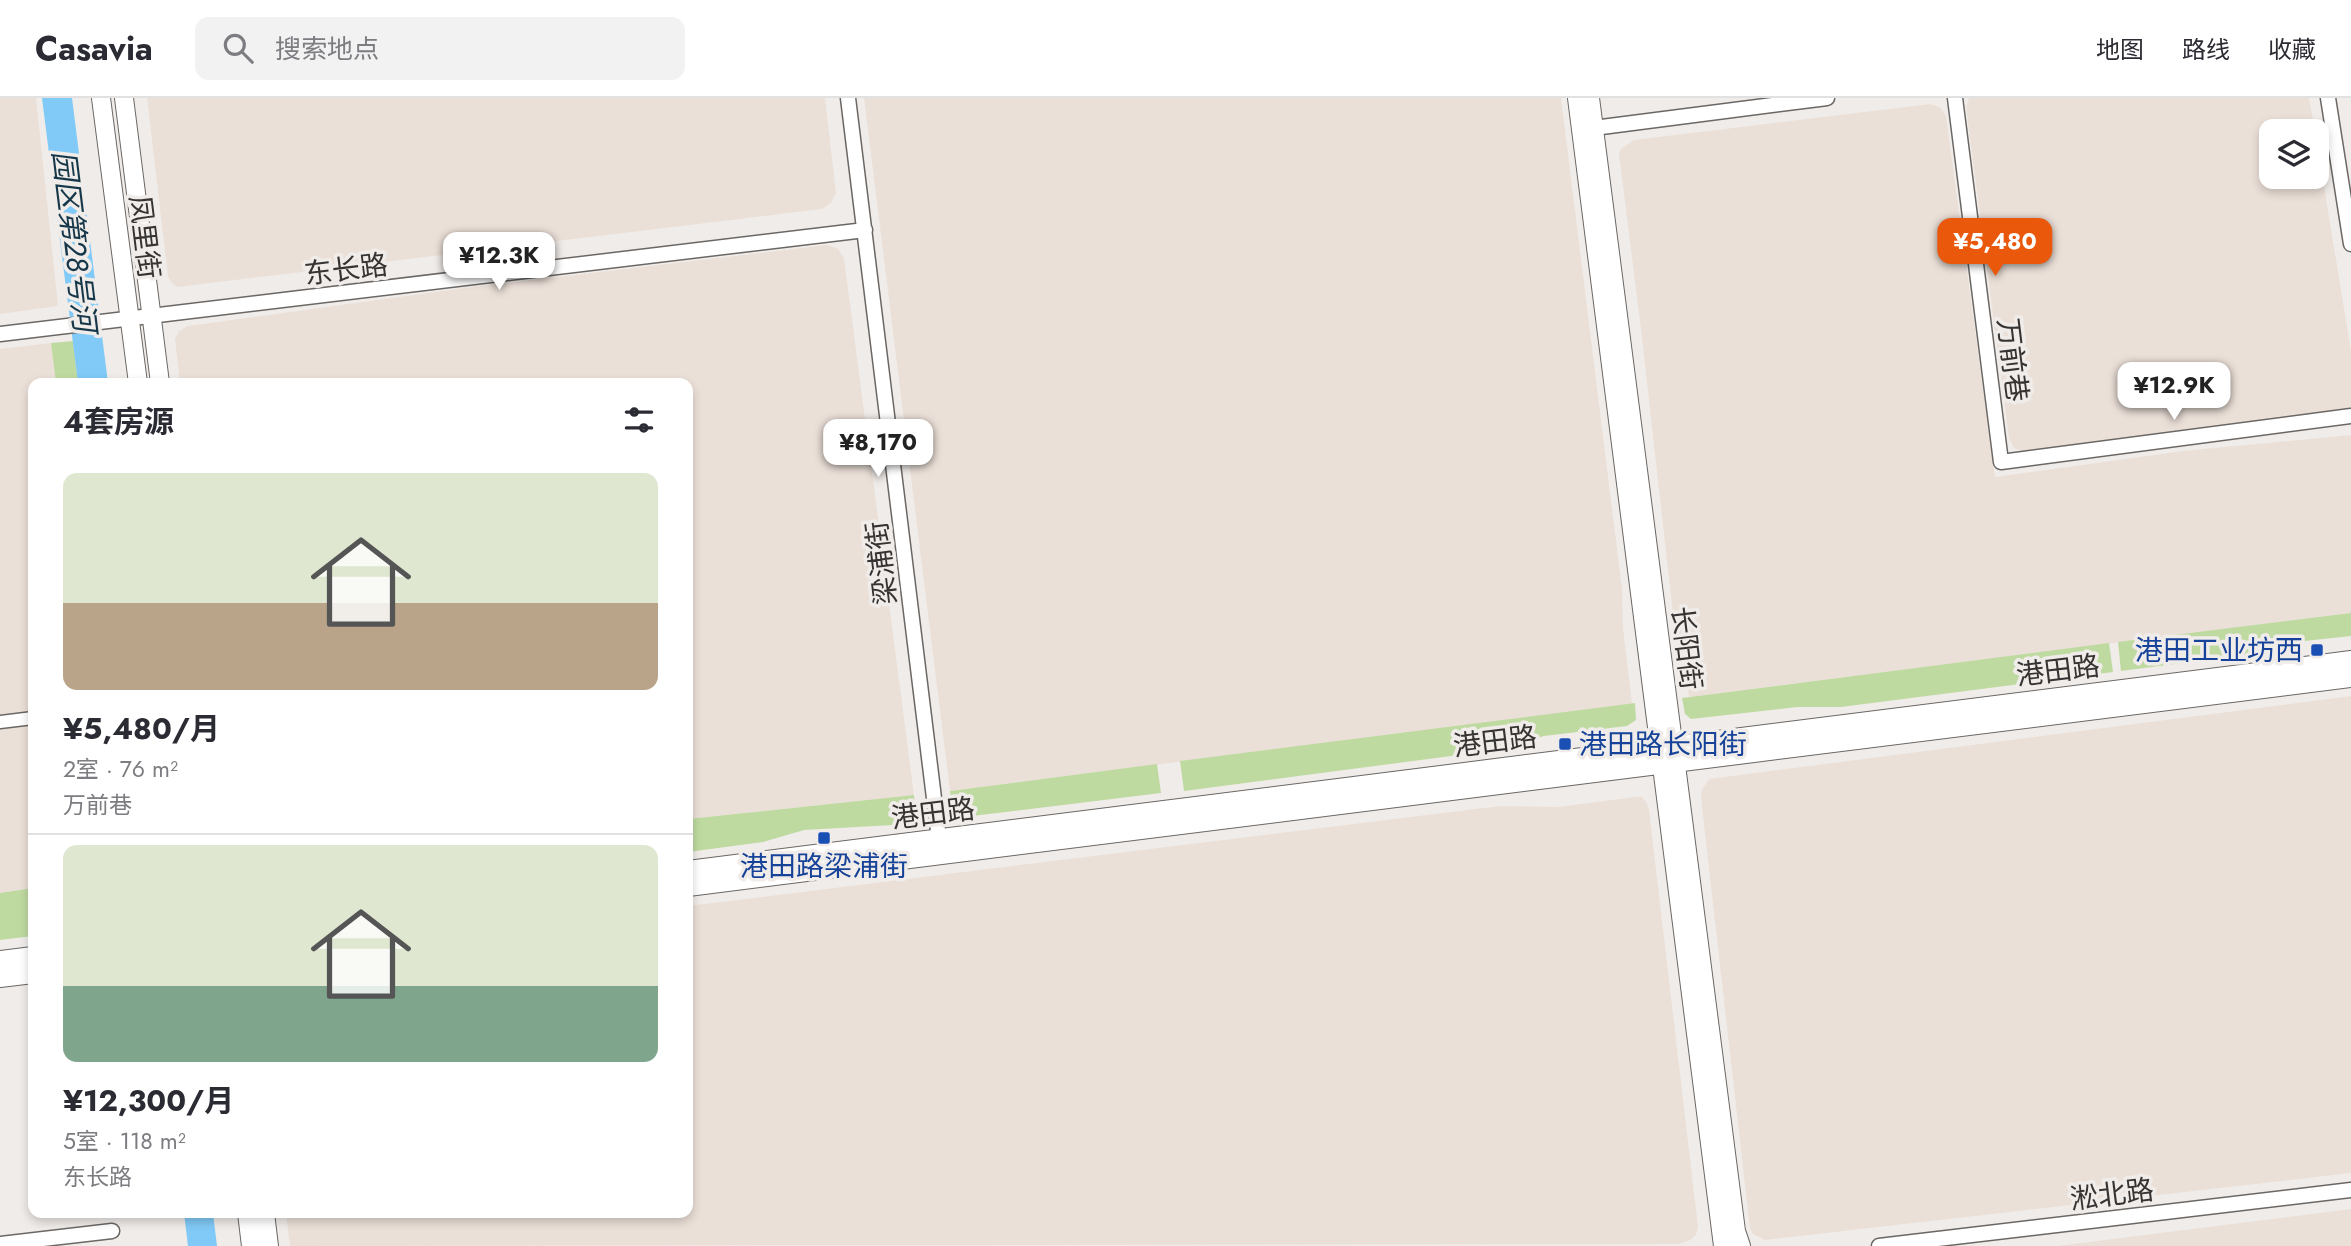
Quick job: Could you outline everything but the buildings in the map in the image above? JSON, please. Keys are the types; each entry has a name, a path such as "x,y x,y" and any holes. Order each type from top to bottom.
{"main road":[{"name":"凤里街","path":"101,98 137,378"},
{"name":"凤里街","path":"124,98 159,378"},
{"name":"长阳街","path":"1577,98 1588,129"},
{"name":"长阳街","path":"1590,98 1588,129 1667,755 1723,1246"},
{"name":"港田路","path":"693,886 940,847 1667,755 2351,660"},
{"name":"港田路","path":"1667,755 2351,678"},
{"name":"长阳街","path":"1667,755 1741,1246"},
{"name":"港田路","path":"693,870 940,847"},
{"path":"0,960 28,957"},
{"path":"0,978 28,975"},
{"path":"248,1218 251,1246"},
{"path":"266,1218 270,1246"}],"street":[{"name":"梁浦街","path":"848,98 940,847"},
{"path":"1588,129 1827,98"},
{"name":"万前巷","path":"1955,98 2001,461 2351,416"},
{"path":"2328,98 2351,244"},
{"name":"东长路","path":"0,334 865,230"},
{"path":"0,722 28,719"},
{"name":"淞北路","path":"1879,1246 2351,1190"},
{"path":"0,1244 112,1230"}],"shaded area":[{"path":"0,98 36,98 58,306 0,314"},
{"path":"147,98 825,98 836,193 831,203 822,209 177,287 168,276"},
{"path":"864,98 1561,98 1622,589 1623,628 1632,704 950,791"},
{"path":"1969,98 2309,98 2313,119 2259,119 2259,189 2324,189 2351,351 2351,407 2343,412 2025,452 2014,448 2009,438 1966,107"},
{"path":"1930,104 1940,107 1946,116 1995,477 2183,451 2351,435 2351,613 1689,697 1683,647 1673,614 1619,154 1621,149 1634,140"},
{"path":"826,245 837,248 844,258 914,795 693,818 693,378 179,378 175,339 179,331 188,326 457,289"},
{"path":"51,343 55,378 28,378 28,889 0,893 0,349"},
{"path":"2351,696 2351,1173 1765,1240 1753,1234 1750,1229 1701,798 1702,790 1709,779"},
{"path":"1642,797 1649,810 1698,1227 1696,1235 1679,1244 290,1246 287,1218 693,1218 693,905 1500,806 1558,807"},
{"path":"2351,1209 2351,1246 2057,1246"}],"green space":[{"path":"73,341 77,378 55,378 51,343"},
{"path":"2351,613 2351,636 2295,642 2251,654 2121,671 2118,642"},
{"path":"2109,643 2113,672 1841,707 1797,707 1691,719 1685,714 1682,698"},
{"path":"1635,703 1636,720 1627,726 1544,736 1497,750 1184,791 1180,761"},
{"path":"1157,764 1161,793 964,817 956,816 952,811 950,791"},
{"path":"914,795 916,820 910,824 804,830 763,842 693,851 693,818"},
{"path":"28,889 28,937 0,940 0,893"}],"water":[{"name":"园区第28号河","path":"42,98 72,98 107,378 77,378"},
{"path":"185,1218 214,1218 217,1246 188,1246"}],"place":[{"name":"港田工业坊西","path":"2317,650"},
{"name":"港田路长阳街","path":"1565,744"},
{"name":"港田路梁浦街","path":"824,838"}]}
